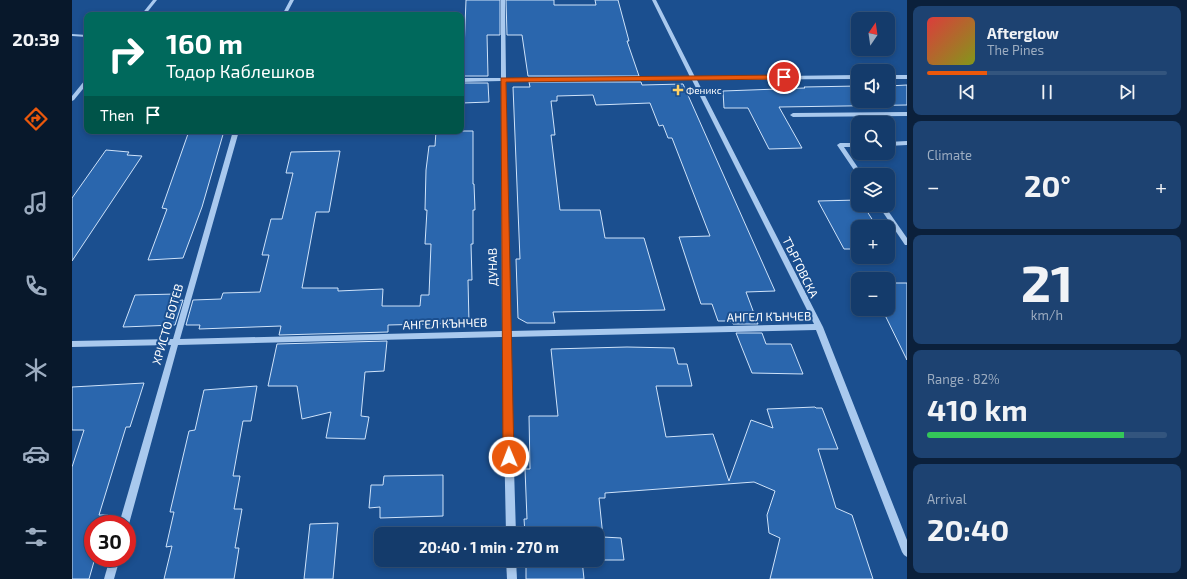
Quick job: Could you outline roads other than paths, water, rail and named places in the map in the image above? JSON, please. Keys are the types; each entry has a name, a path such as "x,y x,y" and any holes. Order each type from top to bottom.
{"street":[{"path":"145,12 155,0"},
{"path":"286,12 292,0"},
{"name":"ДУНАВ","path":"503,0 506,334 511,527"},
{"name":"ТЪРГОВСКА","path":"654,0 695,78 819,327 907,552"},
{"path":"72,36 84,36"},
{"path":"895,77 907,76"},
{"path":"464,80 851,77"},
{"path":"72,100 84,85"},
{"path":"793,115 907,114"},
{"name":"ХРИСТО БОТЕВ","path":"127,515 235,134"},
{"path":"895,144 907,143"},
{"path":"851,145 840,146 855,168"},
{"path":"886,212 907,243"},
{"name":"АНГЕЛ КЪНЧЕВ","path":"72,344 819,327"},
{"path":"109,579 112,567"},
{"path":"511,567 512,579"}],"place":[{"name":"Феникс","path":"678,90"}]}
